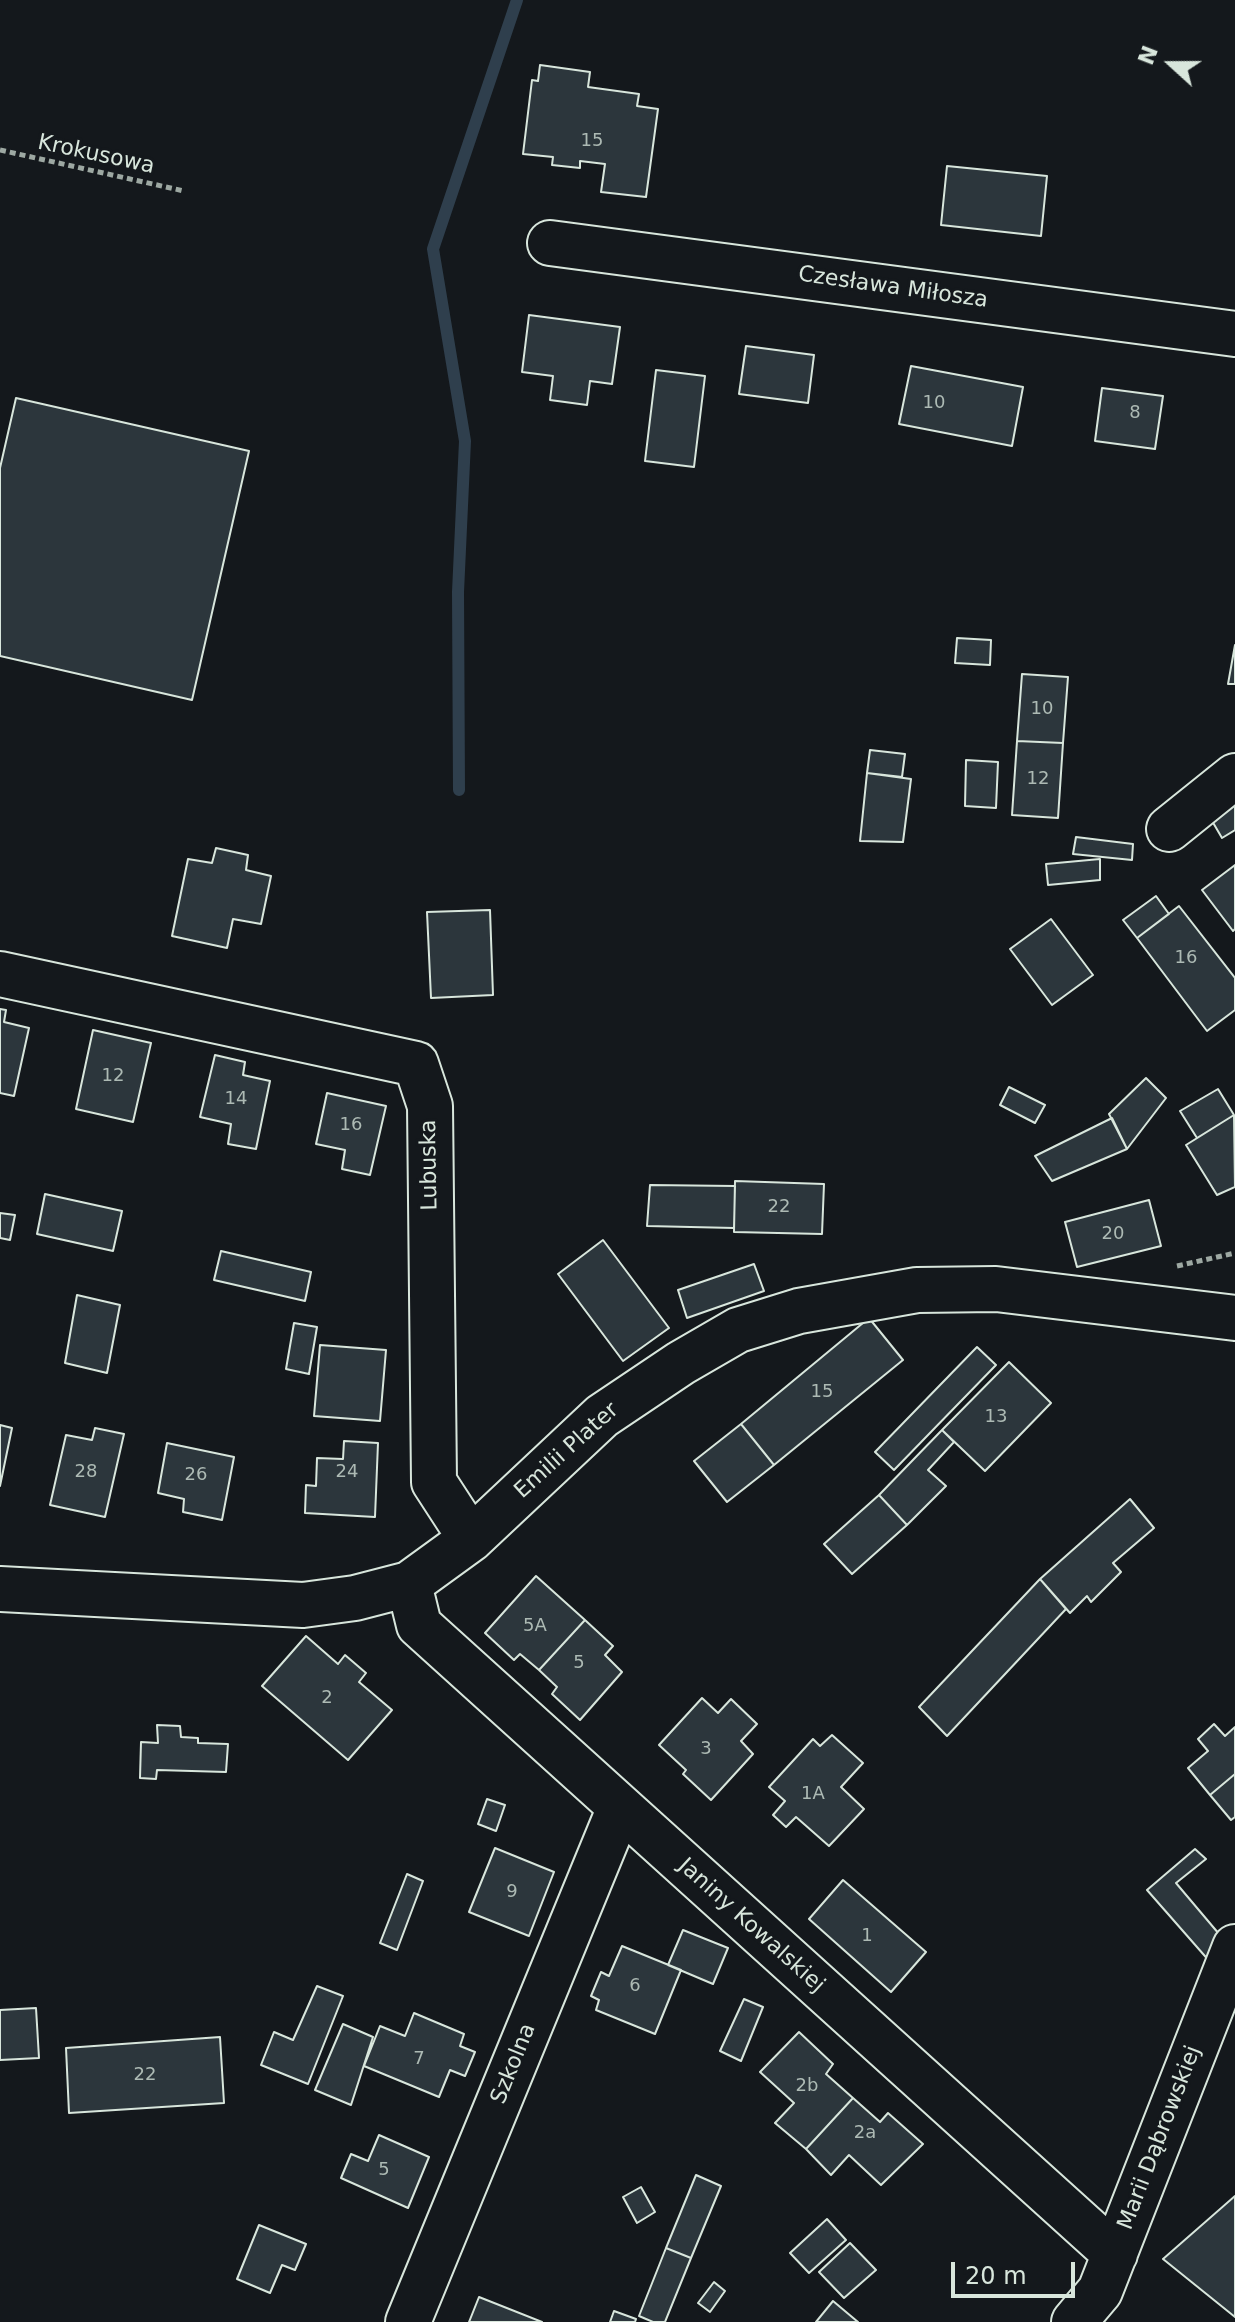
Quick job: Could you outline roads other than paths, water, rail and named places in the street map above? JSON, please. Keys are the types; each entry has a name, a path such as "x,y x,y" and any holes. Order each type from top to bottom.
{"street":[{"name":"Czesława Miłosza","path":"550,243 1235,334"},
{"path":"1169,829 1235,776"},
{"name":"Lubuska","path":"0,974 416,1064 430,1106 434,1482 471,1539"},
{"name":"Emilii Plater","path":"0,1589 303,1605 355,1598 409,1584 471,1539 602,1416 738,1330 799,1311 917,1290 996,1289 1235,1318"},
{"name":"Janiny Kowalskiej","path":"409,1584 419,1625 1115,2254"},
{"name":"Szkolna","path":"408,2322 620,1807"},
{"name":"Marii Dąbrowskiej","path":"1074,2322 1100,2291 1235,1947"}],"waterway":[{"path":"459,790 458,592 465,441 433,249 517,0"}]}
